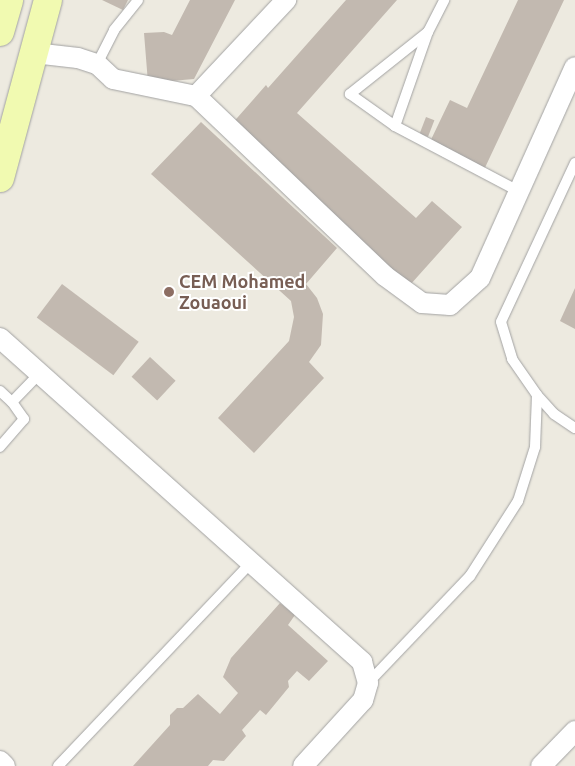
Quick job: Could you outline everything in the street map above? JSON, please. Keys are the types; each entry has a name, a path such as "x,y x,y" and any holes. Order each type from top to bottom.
{"main road":[{"path":"0,32 9,0"},
{"path":"0,178 48,0"}],"street":[{"path":"196,96 286,0"},
{"path":"34,53 98,64 113,79 196,96 385,276 422,303 450,305 480,278 575,67"},
{"path":"0,338 250,564 362,662 368,683 363,700 303,766"},
{"path":"542,766 575,731"},
{"path":"0,761 5,766"}],"lane":[{"path":"98,64 114,30 138,0"},
{"path":"395,126 428,32 444,0"},
{"path":"428,32 350,94 395,126 520,192"},
{"path":"575,163 501,322 512,359 536,395 554,414 575,428"},
{"path":"12,402 39,374"},
{"path":"0,391 12,402 24,419 0,448"},
{"path":"368,683 470,576 518,501 535,448 536,395"},
{"path":"58,766 250,564"}],"building":[{"path":"102,0 128,0 123,10"},
{"path":"190,0 235,0 194,79 148,83 144,33 164,32 172,35"},
{"path":"346,0 397,0 297,113 416,218 432,201 462,227 410,285 230,126 266,85 268,88"},
{"path":"518,0 564,0 482,174 427,148 450,100 467,108"},
{"path":"426,117 434,120 428,137 420,134"},
{"path":"201,122 337,248 306,284 317,298 323,314 321,345 309,362 324,378 254,453 218,418 289,341 294,317 291,301 151,174"},
{"path":"62,284 139,342 113,375 37,318"},
{"path":"575,288 575,329 560,321"},
{"path":"150,357 176,381 157,401 132,377"},
{"path":"280,603 295,615 288,625 328,661 309,681 297,671 288,681 289,687 266,715 260,710 242,730 246,736 224,761 213,760 208,766 133,766 170,725 170,715 177,708 183,708 198,694 220,714 238,693 223,677 231,658"}],"place":[{"name":"CEM Mohamed Zouaoui","path":"169,292"}]}
